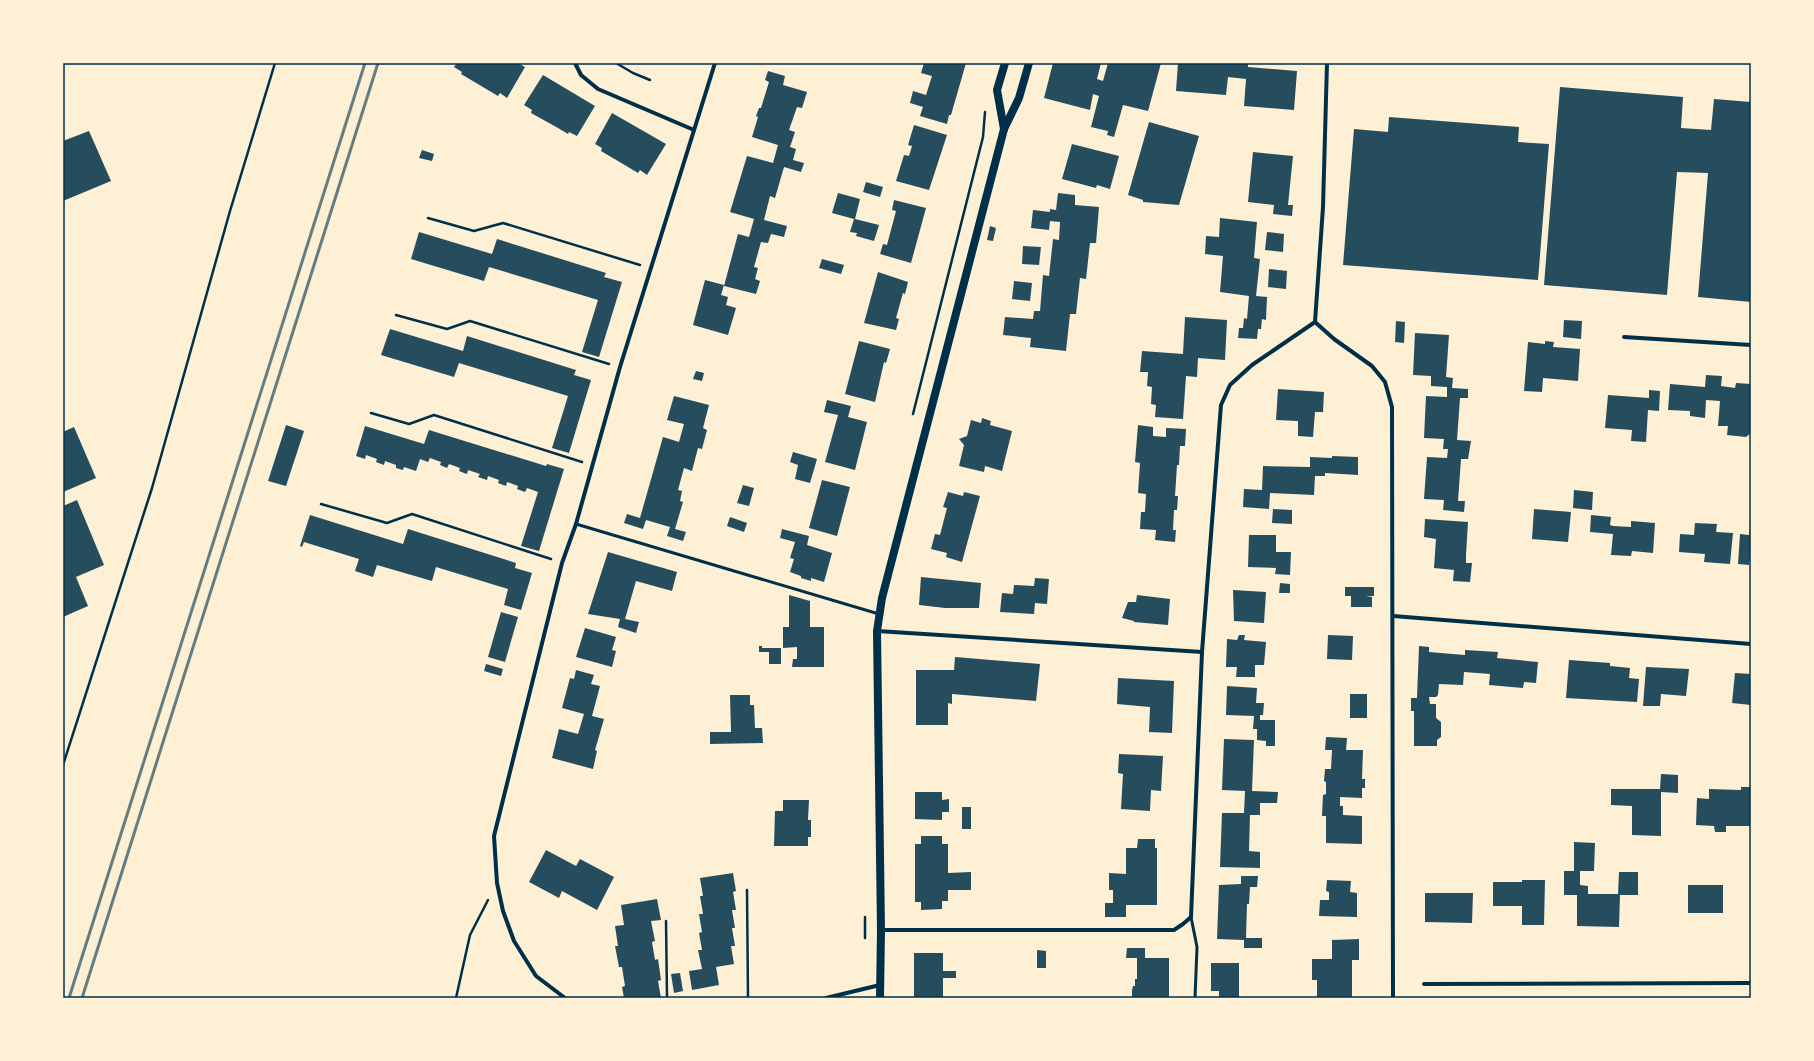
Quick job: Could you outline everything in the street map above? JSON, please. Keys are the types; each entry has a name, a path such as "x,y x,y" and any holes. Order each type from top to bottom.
{"main road":[{"path":"1004,129 997,90 1005,63"},
{"path":"880,998 881,930 877,631 879,614 1004,129 1019,98 1029,63"}],"street":[{"path":"575,63 581,75 598,89 694,130"},
{"path":"565,998 536,976 514,941 503,911 497,883 494,836 562,563 576,524 620,368 715,63"},
{"path":"1315,322 1323,207 1327,63"},
{"path":"1315,322 1334,339 1372,366 1385,382 1392,407 1393,998"},
{"path":"881,930 1174,930 1191,917 1202,652 1221,405 1230,385 1252,365 1315,322"},
{"path":"1624,337 1751,345"},
{"path":"1393,616 1751,644"},
{"path":"877,631 1202,652"},
{"path":"1424,984 1751,983"},
{"path":"826,998 880,985"}],"lane":[{"path":"576,524 879,614"},
{"path":"1191,917 1197,947 1196,998"}],"path":[{"path":"63,765 152,488 230,211 275,63"},
{"path":"616,63 650,80"},
{"path":"428,218 474,231 503,223 651,268"},
{"path":"396,315 447,330 470,321 620,368"},
{"path":"371,413 409,424 434,416 592,466"},
{"path":"321,504 387,523 412,514 562,563"},
{"path":"456,998 470,935 497,883"},
{"path":"748,890 748,998"},
{"path":"666,921 667,998"}],"building":[{"path":"457,63 518,63 525,67 507,98 500,93 498,96 461,74 462,72 454,67"},
{"path":"924,63 966,63 947,124 920,116 923,107 910,103 913,91 926,95 932,76 921,73"},
{"path":"1053,63 1101,63 1097,79 1103,81 1108,63 1161,63 1148,111 1123,105 1114,137 1107,135 1108,131 1091,127 1099,96 1093,94 1090,110 1044,98"},
{"path":"1178,63 1248,63 1248,67 1297,71 1294,110 1244,106 1246,79 1228,77 1226,95 1176,91"},
{"path":"768,71 785,76 783,85 807,92 802,108 797,107 789,130 795,132 790,147 796,149 793,160 804,163 801,172 784,167 775,198 770,196 764,220 787,226 784,237 771,234 768,243 761,242 754,267 758,268 755,279 760,281 756,294 724,286 738,234 749,237 754,219 730,212 747,156 773,163 778,145 752,137 758,117 756,116 759,108 761,108 769,82 765,80"},
{"path":"543,75 595,106 577,136 569,132 568,134 531,113 532,110 524,105"},
{"path":"1560,87 1683,97 1681,128 1711,130 1714,99 1751,102 1751,302 1698,297 1708,173 1677,172 1667,295 1544,285"},
{"path":"612,113 666,144 647,175 640,170 638,173 601,151 602,148 595,144"},
{"path":"1389,117 1519,127 1518,142 1549,144 1538,280 1343,265 1354,129 1388,132"},
{"path":"1149,122 1199,136 1179,205 1143,202 1143,200 1128,195"},
{"path":"914,125 947,135 929,190 896,181 904,155 909,156 912,146 908,145"},
{"path":"89,131 111,181 63,201 63,141"},
{"path":"1072,144 1119,156 1110,189 1097,185 1096,188 1062,179"},
{"path":"422,150 434,154 432,161 419,158"},
{"path":"1253,152 1293,156 1288,205 1293,205 1292,216 1273,214 1274,205 1248,202"},
{"path":"866,182 883,187 880,197 863,192"},
{"path":"838,193 860,199 855,219 879,225 874,241 856,236 857,233 850,232 854,219 832,213"},
{"path":"1058,193 1075,195 1075,205 1099,207 1096,243 1090,243 1086,279 1080,278 1076,314 1070,314 1066,351 1030,347 1031,338 1003,335 1005,317 1033,319 1034,311 1040,311 1043,275 1049,276 1053,239 1059,240 1060,222 1050,221 1049,230 1031,228 1033,210 1050,212 1050,209 1056,210"},
{"path":"894,200 926,208 911,263 880,254 883,244 887,245 896,211 892,210"},
{"path":"1220,218 1257,222 1254,258 1260,259 1256,296 1267,297 1266,320 1262,319 1261,329 1258,329 1257,339 1238,338 1239,328 1243,328 1244,318 1247,319 1249,296 1220,292 1223,256 1205,254 1206,236 1219,237"},
{"path":"990,226 996,228 993,241 987,240"},
{"path":"419,232 492,254 497,239 606,273 604,277 622,282 599,357 582,352 598,300 489,267 484,281 411,259"},
{"path":"1267,232 1284,234 1283,252 1265,250"},
{"path":"1023,246 1041,247 1039,265 1022,264"},
{"path":"822,259 844,265 841,274 819,268"},
{"path":"1269,269 1287,271 1286,289 1268,287"},
{"path":"878,272 908,282 905,294 903,293 896,318 899,319 896,330 864,323"},
{"path":"705,280 724,285 721,295 728,297 726,305 736,308 728,335 693,325"},
{"path":"1014,281 1032,283 1030,301 1012,299"},
{"path":"1185,317 1227,320 1225,360 1198,358 1197,377 1186,376 1183,419 1155,417 1156,405 1151,404 1152,387 1147,386 1148,372 1140,372 1142,351 1183,354"},
{"path":"1564,320 1582,321 1581,339 1563,337"},
{"path":"1396,321 1405,322 1404,343 1395,342"},
{"path":"390,329 463,351 467,336 576,370 574,375 591,380 569,453 552,448 568,396 459,363 454,377 381,355"},
{"path":"1415,333 1449,335 1446,377 1453,378 1452,388 1468,389 1468,398 1460,398 1457,440 1471,441 1468,459 1461,459 1458,501 1465,501 1464,512 1443,510 1444,500 1424,499 1427,457 1447,458 1448,449 1443,449 1444,439 1424,438 1426,396 1447,397 1447,387 1431,386 1431,376 1413,375"},
{"path":"859,341 890,349 886,363 884,362 875,402 845,394"},
{"path":"1545,341 1554,342 1553,347 1580,349 1578,381 1543,378 1542,392 1524,391 1528,342 1545,344"},
{"path":"696,371 704,373 702,381 693,379"},
{"path":"1706,375 1722,376 1721,386 1735,388 1736,383 1751,384 1751,433 1746,437 1727,435 1728,426 1718,426 1720,401 1706,400 1705,418 1690,416 1690,411 1668,410 1670,384 1705,387"},
{"path":"1278,389 1324,392 1323,412 1315,412 1313,437 1298,436 1298,421 1276,420"},
{"path":"1649,390 1660,391 1659,411 1648,410 1646,442 1631,441 1632,430 1605,428 1608,395 1649,398"},
{"path":"674,396 709,405 703,428 707,430 702,449 698,448 692,471 684,468 678,490 682,491 680,501 683,502 675,529 686,532 683,541 667,536 670,527 646,520 643,529 624,523 627,514 640,518 663,437 679,442 684,424 667,420"},
{"path":"827,400 851,406 848,417 867,422 855,470 825,462 838,415 824,412"},
{"path":"982,418 991,421 990,425 1012,431 1002,471 985,466 984,472 959,466 964,445 959,439 967,436 971,420 981,423"},
{"path":"286,425 304,431 286,486 268,481"},
{"path":"1138,425 1153,427 1153,436 1166,437 1166,428 1186,429 1185,446 1180,446 1179,465 1177,465 1175,496 1178,496 1177,510 1174,510 1173,530 1176,530 1175,542 1155,540 1156,530 1140,529 1141,512 1145,512 1146,494 1138,493 1140,463 1135,462"},
{"path":"365,426 424,444 429,430 546,466 547,464 564,469 539,551 521,546 538,492 527,488 525,492 517,489 518,486 507,482 506,486 498,483 499,480 488,476 487,480 478,477 480,474 468,470 467,474 459,471 460,468 449,464 447,468 440,465 441,462 430,458 428,462 420,459 416,471 404,467 403,470 396,468 396,465 385,461 384,465 376,462 377,459 366,455 365,459 356,456"},
{"path":"74,427 96,478 63,492 63,432"},
{"path":"793,452 817,459 810,483 795,479 798,465 790,462"},
{"path":"1332,456 1358,457 1358,475 1325,473 1325,476 1315,476 1314,495 1270,493 1269,509 1243,507 1244,489 1262,490 1263,466 1310,467 1310,457 1332,458"},
{"path":"822,480 850,487 837,536 809,528"},
{"path":"743,485 754,488 749,506 737,503"},
{"path":"1574,490 1593,492 1592,510 1573,508"},
{"path":"948,492 963,496 964,492 980,496 962,562 946,557 947,553 931,549 935,534 940,535 947,508 943,507"},
{"path":"77,500 104,565 76,577 88,606 63,617 63,506"},
{"path":"1273,509 1292,510 1292,524 1272,523"},
{"path":"1534,509 1571,512 1568,542 1532,539"},
{"path":"310,515 403,544 408,529 516,563 515,568 532,573 521,610 504,605 508,589 436,567 432,581 377,565 373,577 355,571 359,559 304,542 302,547 300,546"},
{"path":"1591,515 1611,517 1610,525 1613,526 1631,527 1631,521 1655,523 1653,553 1632,551 1631,556 1611,555 1613,534 1590,532"},
{"path":"730,517 747,523 744,532 727,526"},
{"path":"1425,519 1468,522 1466,563 1472,563 1470,582 1453,581 1454,570 1434,568 1436,539 1424,537"},
{"path":"1695,523 1717,524 1716,532 1733,533 1730,564 1704,562 1705,554 1679,552 1680,534 1694,535"},
{"path":"1750,526 1751,546 1749,565 1738,564 1740,534 1749,535"},
{"path":"782,529 809,536 807,545 832,553 824,582 811,578 811,581 790,572 794,559 790,558 795,542 780,538"},
{"path":"1249,535 1276,535 1276,552 1291,552 1290,575 1275,574 1276,568 1248,567"},
{"path":"608,552 677,572 672,591 636,581 625,619 639,622 636,633 618,627 620,619 588,614"},
{"path":"921,577 981,583 979,608 945,608 919,605"},
{"path":"1035,578 1049,579 1047,604 1035,603 1034,614 1000,612 1002,593 1013,594 1014,585 1034,586"},
{"path":"1280,583 1290,584 1290,593 1279,593"},
{"path":"1345,587 1374,587 1374,596 1366,596 1372,597 1372,607 1351,607 1351,596 1345,596"},
{"path":"1233,590 1266,592 1264,623 1234,621"},
{"path":"789,595 810,601 810,627 824,627 824,667 792,667 793,659 797,659 797,647 783,648 783,627 789,627"},
{"path":"1137,595 1170,599 1168,625 1134,622 1122,618 1128,602 1136,602"},
{"path":"501,612 518,617 505,662 488,657"},
{"path":"585,628 616,637 612,650 616,651 612,667 576,657"},
{"path":"1239,635 1245,635 1244,640 1266,642 1264,665 1255,665 1255,677 1236,677 1237,667 1226,667 1227,639 1237,640"},
{"path":"1328,635 1353,636 1352,660 1327,659"},
{"path":"759,646 762,646 762,648 781,648 781,664 769,664 769,652 759,652"},
{"path":"1419,646 1429,647 1429,652 1465,655 1465,650 1498,652 1497,658 1538,662 1536,683 1524,682 1523,688 1489,685 1490,674 1464,672 1463,685 1439,684 1438,695 1436,697 1429,697 1430,704 1436,704 1436,718 1441,722 1441,737 1437,740 1437,746 1414,746 1414,711 1411,711 1411,698 1417,698"},
{"path":"955,657 1040,664 1036,701 952,694 952,704 948,703 948,725 916,725 916,670 954,670"},
{"path":"1569,660 1610,663 1610,666 1630,668 1629,678 1639,679 1637,702 1566,698"},
{"path":"486,664 503,669 501,676 484,671"},
{"path":"1646,667 1689,669 1686,696 1661,694 1660,706 1643,706"},
{"path":"576,670 594,675 591,684 600,686 592,716 604,719 595,750 597,751 593,769 552,758 559,729 578,734 584,714 562,708 570,678 574,679"},
{"path":"1735,673 1751,674 1751,705 1732,703"},
{"path":"1118,678 1174,681 1172,733 1149,732 1150,707 1117,704"},
{"path":"1227,686 1257,688 1256,703 1264,703 1263,715 1260,715 1260,720 1275,720 1275,746 1266,746 1266,741 1257,740 1257,729 1253,729 1254,716 1226,715"},
{"path":"1350,694 1367,694 1367,718 1350,718"},
{"path":"730,695 750,695 750,705 754,705 755,728 762,728 763,743 710,744 710,732 731,732"},
{"path":"1326,737 1347,738 1346,750 1363,750 1362,779 1365,779 1365,788 1362,788 1362,798 1340,797 1340,806 1343,806 1343,815 1362,816 1362,844 1326,843 1326,816 1322,816 1323,795 1326,794 1326,782 1324,781 1325,769 1331,769 1332,750 1325,750"},
{"path":"1224,739 1254,740 1252,791 1278,792 1277,803 1260,803 1260,815 1250,815 1249,851 1260,852 1260,868 1220,867 1222,813 1244,813 1245,791 1222,790"},
{"path":"1119,754 1163,756 1161,791 1151,790 1150,811 1121,809 1123,774 1118,773"},
{"path":"1661,774 1678,775 1678,793 1661,792 1661,836 1632,835 1632,806 1611,805 1611,789 1660,789"},
{"path":"1741,787 1751,787 1751,826 1726,826 1726,832 1715,832 1714,826 1696,825 1697,798 1709,799 1709,789 1741,790"},
{"path":"915,792 942,792 942,800 949,799 949,812 942,812 942,820 915,819"},
{"path":"783,800 809,800 808,820 811,820 811,837 808,837 808,846 774,846 775,811 783,811"},
{"path":"962,807 971,807 971,829 962,829"},
{"path":"921,836 942,836 942,844 948,844 948,873 971,872 971,890 948,890 948,901 942,901 942,909 921,910 921,902 915,902 915,844 921,844"},
{"path":"1138,839 1155,839 1155,848 1157,848 1157,905 1126,905 1126,917 1105,917 1105,903 1113,903 1113,890 1109,890 1109,873 1126,874 1126,848 1137,848"},
{"path":"1574,842 1595,843 1594,871 1580,871 1580,885 1588,886 1588,894 1618,894 1619,872 1638,872 1638,895 1620,895 1619,927 1577,926 1577,895 1564,895 1564,871 1574,871"},
{"path":"546,850 576,866 580,859 614,877 597,910 562,891 559,898 529,882"},
{"path":"733,873 736,891 733,892 736,910 732,910 735,928 732,928 735,946 731,946 734,964 716,967 719,985 692,990 689,971 702,969 698,950 702,950 699,933 702,932 699,914 703,914 700,896 703,896 700,878"},
{"path":"1241,876 1258,876 1257,887 1250,887 1249,904 1247,904 1246,938 1262,938 1262,948 1244,948 1244,940 1217,939 1219,885 1241,884"},
{"path":"1327,880 1351,881 1350,892 1357,893 1357,917 1319,916 1320,900 1329,900 1329,892 1326,891"},
{"path":"1522,880 1545,880 1544,925 1522,925 1522,906 1493,906 1493,882 1522,882"},
{"path":"1688,885 1723,885 1723,913 1688,913"},
{"path":"1425,893 1473,893 1472,923 1425,922"},
{"path":"657,899 661,920 651,921 655,941 652,942 655,960 658,959 661,980 658,981 661,998 624,998 622,987 625,986 622,967 619,967 615,946 618,946 615,926 624,925 621,905"},
{"path":"1359,939 1359,960 1352,960 1352,998 1317,998 1317,980 1312,980 1312,959 1332,959 1332,940"},
{"path":"1127,948 1145,948 1145,958 1169,958 1169,998 1132,998 1133,986 1135,986 1135,979 1137,979 1137,958 1126,958"},
{"path":"1037,950 1046,951 1046,968 1037,968"},
{"path":"914,953 943,953 943,971 956,971 956,978 943,978 943,998 914,998"},
{"path":"1211,963 1239,963 1239,998 1219,998 1219,991 1211,991"},
{"path":"680,973 683,991 674,993 671,974"}],"railway":[{"path":"69,998 365,63"},
{"path":"82,998 378,63"}]}
